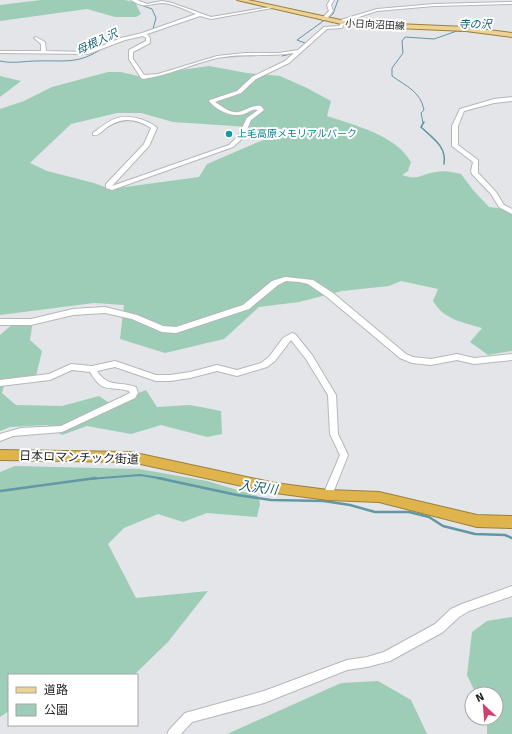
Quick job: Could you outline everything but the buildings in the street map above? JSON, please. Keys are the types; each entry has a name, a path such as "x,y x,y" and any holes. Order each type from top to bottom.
{"highway":[{"name":"日本ロマンチック街道","path":"0,455 131,457 275,488 328,495 379,497 477,521 512,522"}],"main road":[{"name":"小日向沼田線","path":"240,0 341,23 363,26 466,29 512,35"}],"street":[{"path":"133,0 147,5 162,2 172,4 207,17 217,18 276,7"},
{"path":"324,19 331,11 329,5 332,0"},
{"path":"443,0 450,4"},
{"path":"95,134 115,119 124,116 148,124 154,128 147,145 109,184 108,187 112,188 140,176 231,146 241,137 249,119 262,110 259,107 252,107 241,114 233,114 214,104 212,101 239,92 254,78 287,62 326,28 340,27 341,23 377,10 450,4 512,3"},
{"path":"0,52 88,53 123,39 144,34 200,14"},
{"path":"144,34 148,38 148,42 131,51 132,58 143,76 159,75 217,57 245,54 279,54 298,51"},
{"path":"36,38 42,43 44,53"},
{"path":"512,100 494,101 462,110 455,126 455,146 476,161 474,171 475,174 494,193 501,206 512,212"},
{"path":"0,322 31,322 73,312 105,310 134,317 162,329 176,330 246,307 275,284 285,279 300,280 310,282 330,295 379,337 403,356 412,360 431,362 457,357 474,361 512,357"},
{"path":"0,382 50,377 71,367 92,369 115,364 122,365 147,376 170,378 217,368 237,373 264,364 272,358 286,340 292,336 309,357 332,395 334,434 344,455 328,495"},
{"path":"0,438 8,434 51,432 62,429 132,396 134,393 134,389 104,385 98,381 92,369"},
{"path":"173,734 189,717 264,697 347,665 386,657 439,628 455,613 466,607 512,590"}],"green space":[{"path":"41,0 124,0 135,2 141,14 136,17 115,17 87,9 0,21 0,5"},
{"path":"209,66 247,73 280,76 331,101 327,116 374,132 395,145 411,162 408,171 402,175 407,177 416,177 442,171 461,174 473,190 489,207 512,210 512,351 488,355 470,342 482,328 454,319 437,307 433,301 438,289 401,281 389,286 342,291 299,302 259,307 224,339 165,353 120,339 124,305 94,303 0,315 0,109 24,101 52,87 108,72 121,72 138,76","holes":["117,113 141,113 173,122 281,129 270,137 207,164 199,177 110,189 94,183 47,171 30,163 71,124"]},
{"path":"0,76 21,81 0,97"},
{"path":"33,320 30,340 42,351 36,376 6,379 2,393 16,405 62,406 99,396 111,404 146,390 157,407 190,405 221,411 222,434 207,437 161,425 131,434 87,426 62,435 47,425 10,427 0,431 0,335 15,322"},
{"path":"15,466 139,469 207,481 258,496 260,504 257,517 207,513 183,522 158,514 124,528 108,544 136,598 208,591 168,642 135,674 8,674 8,712 0,717 0,472"},
{"path":"512,617 512,734 487,734 487,726 504,726 504,686 472,686 467,675 472,632 487,621"},
{"path":"378,681 411,700 427,734 227,734 341,683"}],"waterway":[{"name":"母根入沢","path":"139,0 133,2 152,9 156,18 153,29 147,31"},
{"path":"301,52 310,45 297,40 333,14 338,0"},
{"name":"寺の沢","path":"423,123 421,113 424,110 420,98 407,86 392,76 392,68 403,53 402,41 405,37 434,39 457,31 477,32"},
{"name":"母根入沢","path":"0,61 64,61 86,57 103,48"},
{"path":"282,56 295,53"},
{"name":"寺の沢","path":"424,122 421,127 441,147 444,164"},
{"name":"入沢川","path":"89,479 140,475 165,479"},
{"name":"入沢川","path":"0,491 96,478"},
{"name":"入沢川","path":"158,478 237,495 271,500 324,501 350,505 375,512 409,512 429,517 443,526 475,534 505,535 512,538"}],"place":[{"name":"上毛高原メモリアルパーク","path":"229,134"}]}
